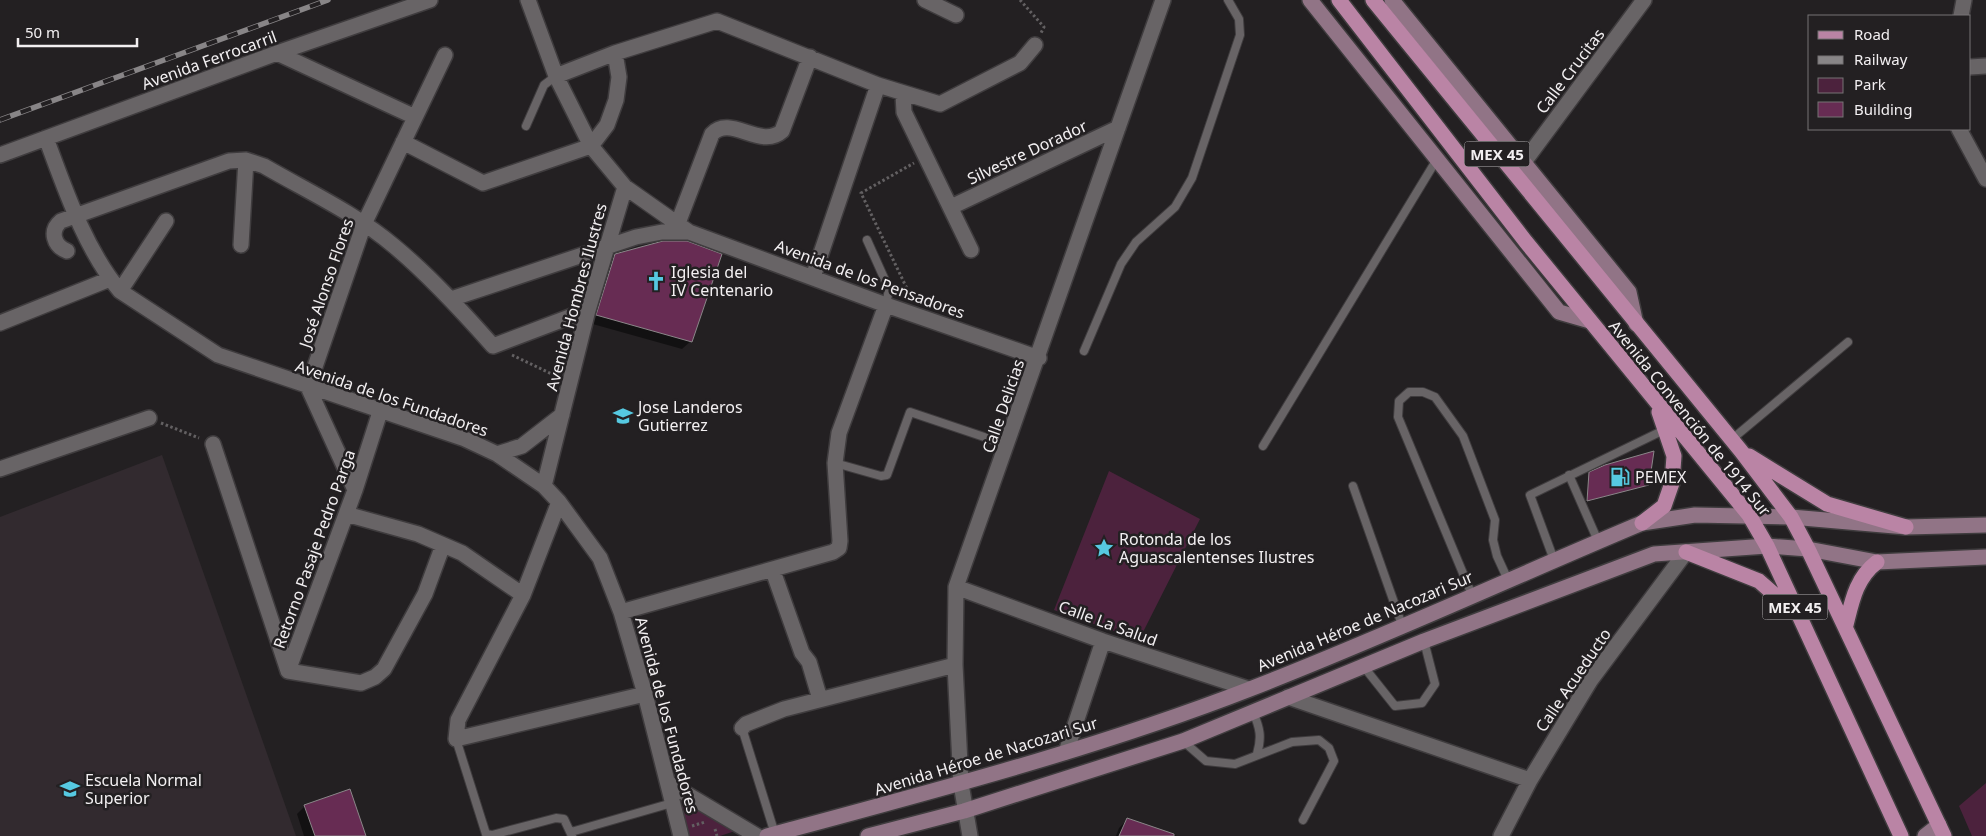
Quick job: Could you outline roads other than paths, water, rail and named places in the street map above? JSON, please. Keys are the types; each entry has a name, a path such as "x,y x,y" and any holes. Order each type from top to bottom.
{"main road":[{"name":"Avenida Convención de 1914 Sur","path":"1310,0 1558,312 1590,321"},
{"name":"Avenida Convención de 1914 Sur","path":"1339,0 1590,321 1654,399 1669,427 1749,515 1767,546 1901,836"},
{"name":"Avenida Convención de 1914 Sur","path":"1372,0 1636,326 1742,452 1791,517 1846,625 1941,831"},
{"name":"Avenida Convención de 1914 Sur","path":"1392,0 1629,292 1636,326"},
{"name":"Avenida Convención de 1914 Sur","path":"1642,523 1664,506 1672,483 1674,456 1669,427"},
{"path":"1742,452 1826,504 1906,527"},
{"name":"Avenida Héroe de Nacozari Sur","path":"771,835 961,784 1066,752 1249,689 1642,523 1695,515 1749,515 1906,527 1986,525"},
{"path":"868,836 964,811 1183,741 1424,641 1654,554 1767,546 1808,549 1877,562 1986,557"},
{"path":"1686,552 1759,581 1800,618"},
{"path":"1846,625 1857,585 1867,570 1877,562"},
{"path":"1925,836 1941,831"}],"street":[{"name":"Avenida Ferrocarril","path":"0,155 277,53 430,0"},
{"name":"Avenida de los Pensadores","path":"528,0 556,76 591,146 625,187 684,227 886,305 1038,358"},
{"path":"925,0 956,14"},
{"name":"Calle Delicias","path":"970,836 964,811 961,784 955,664 956,587 1008,445 1164,0"},
{"name":"Calle Crucitas","path":"1524,162 1644,0"},
{"path":"1961,15 1964,0"},
{"path":"556,76 615,53 717,21 878,85 940,104 1020,63 1035,44"},
{"path":"277,53 415,117"},
{"path":"403,142 483,183 591,146 607,125 616,100 619,77 615,53"},
{"name":"José Alonso Flores","path":"308,387 364,224 445,56"},
{"path":"684,227 712,134 717,128 725,127 765,138 776,136 782,131 810,57"},
{"path":"1971,67 1986,66"},
{"path":"813,277 878,85"},
{"path":"903,94 904,112 971,250"},
{"name":"Silvestre Dorador","path":"951,207 1118,128"},
{"path":"1960,130 1986,179"},
{"name":"Avenida de los Fundadores","path":"46,138 76,216 110,279 120,291 218,355 465,440 496,454 544,486 559,502 600,558 621,612 645,694 672,803 684,831"},
{"path":"241,245 246,160"},
{"path":"67,251 59,248 55,242 54,234 61,221 229,161 246,160 264,166 364,224 393,246 450,299 494,346 588,310"},
{"name":"Avenida Hombres Ilustres","path":"544,486 588,310 625,187"},
{"path":"120,291 166,221"},
{"name":"Avenida de los Pensadores","path":"450,299 636,237 684,227"},
{"path":"0,323 110,279"},
{"path":"621,612 773,571 833,552 839,548 835,463 839,433 886,305"},
{"path":"308,387 355,490"},
{"name":"Retorno Pasaje Pedro Parga","path":"380,412 355,490 288,671 361,683 374,677 384,669 425,594 443,545"},
{"name":"Avenida Hombres Ilustres","path":"496,454 522,446 562,416"},
{"path":"0,469 149,418"},
{"path":"213,444 288,671"},
{"path":"559,502 522,595 458,720 456,739 645,694"},
{"path":"346,514 418,534 462,553 522,595"},
{"name":"Calle Acueducto","path":"1501,836 1530,780 1590,681 1686,552"},
{"path":"773,571 802,653 809,662 820,699"},
{"name":"Calle La Salud","path":"956,587 1103,641 1249,689"},
{"path":"1066,752 1103,641"},
{"path":"742,728 746,724 784,709 955,664"},
{"path":"1288,697 1530,780"},
{"path":"668,783 757,836"}],"lane":[{"path":"1084,351 1121,264 1136,242 1175,207 1192,178 1240,34 1239,19 1228,0"},
{"path":"526,126 544,85 556,76"},
{"path":"1264,446 1437,159"},
{"path":"868,240 889,289 886,305"},
{"path":"1732,440 1848,342"},
{"path":"1472,595 1398,417 1399,400 1409,392 1423,392 1435,397 1463,436 1495,520 1493,540 1497,556 1508,580"},
{"path":"835,463 881,476 887,475 910,412 1008,445"},
{"path":"1554,560 1530,495 1669,427"},
{"path":"1570,475 1598,542"},
{"path":"1353,486 1402,625"},
{"path":"1364,667 1395,706 1422,703 1434,684 1424,641"},
{"path":"1253,712 1260,727 1261,740 1257,754"},
{"path":"742,728 771,835"},
{"path":"456,739 486,834 492,835 556,818 564,819 572,834 672,803"},
{"path":"1183,741 1206,762 1235,764 1292,742 1319,740 1329,748 1334,761 1303,820"}],"railway":[{"path":"0,120 328,0"}],"place":[{"name":"Iglesia del IV Centenario","path":"656,281"},
{"name":"Jose Landeros Gutierrez","path":"623,416"},
{"name":"PEMEX","path":"1620,477"},
{"name":"Rotonda de los Aguascalentenses Ilustres","path":"1104,548"},
{"name":"Escuela Normal Superior","path":"70,789"}]}
